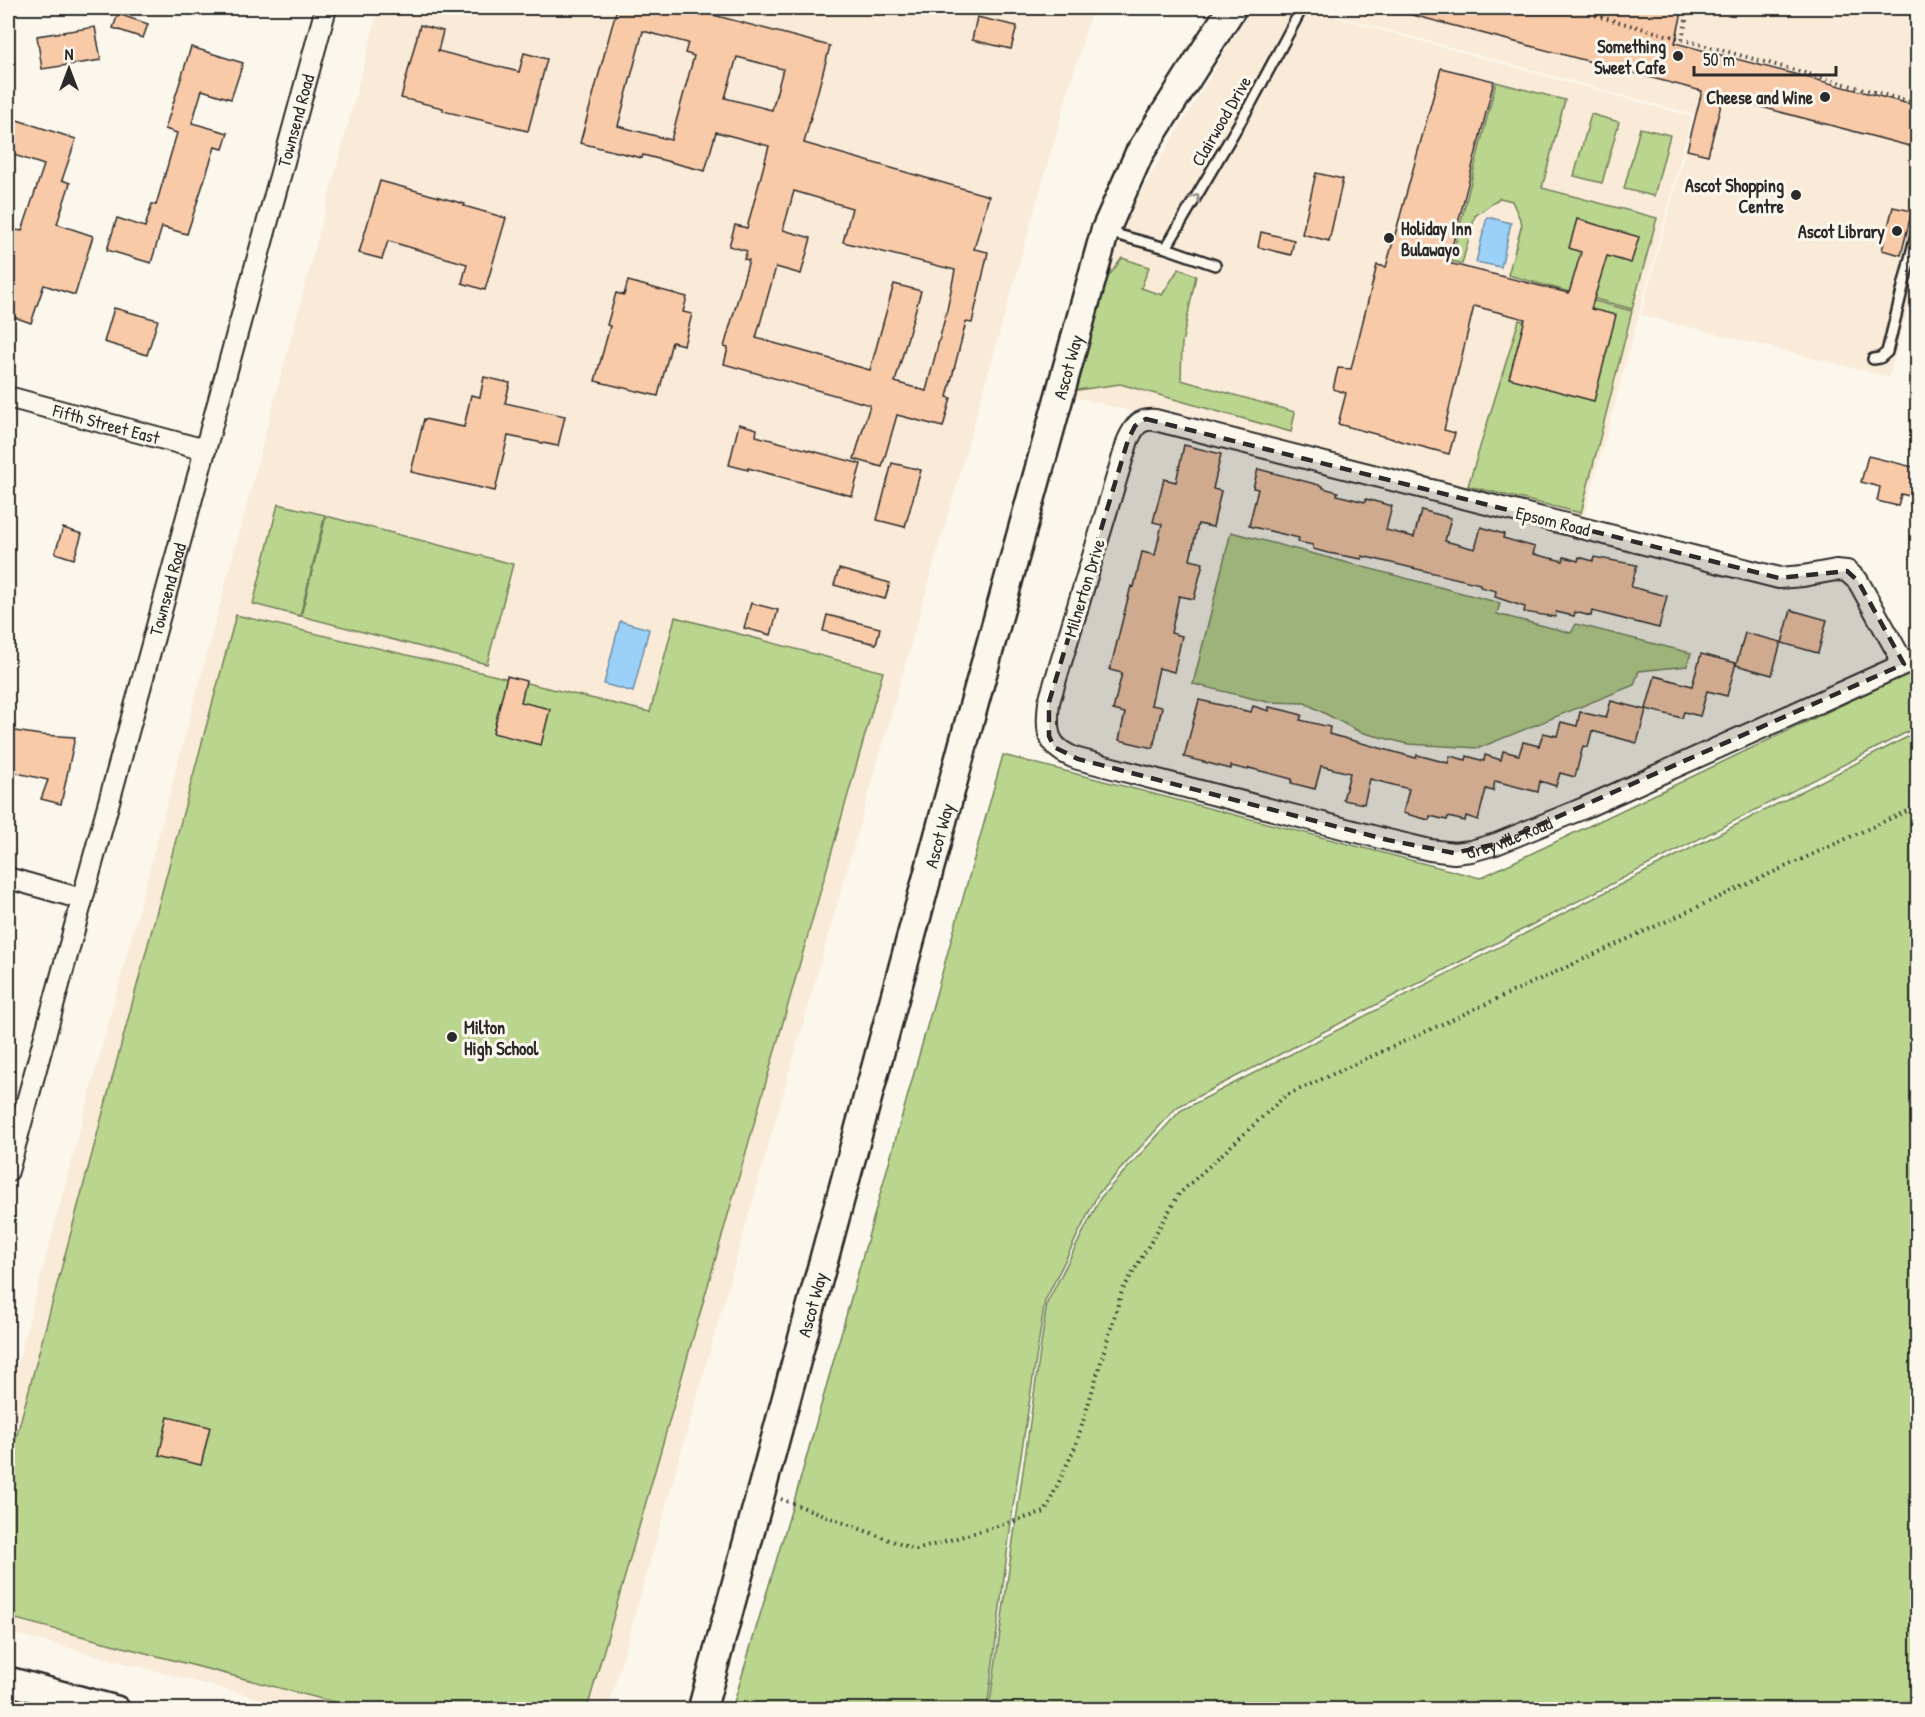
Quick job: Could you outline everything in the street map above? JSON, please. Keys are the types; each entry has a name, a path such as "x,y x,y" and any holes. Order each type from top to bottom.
{"main road":[{"name":"Ascot Way","path":"701,1703 761,1492 1105,231 1139,154 1232,8"},
{"path":"8,1681 116,1710"}],"street":[{"name":"Townsend Road","path":"8,1171 326,8"},
{"name":"Fifth Street East","path":"8,397 205,450"},
{"name":"Milnerton Drive","path":"1078,759 1065,755 1054,747 1049,736 1047,718 1049,702 1128,440 1135,426 1146,419 1155,420"},
{"name":"Epsom Road","path":"1155,420 1779,578 1836,570 1847,571 1858,581 1911,660"},
{"name":"Greyville Road","path":"1078,759 1430,850 1454,853 1471,851 1496,844 1584,808 1911,660"},
{"path":"8,878 82,899"}],"lane":[{"name":"Clairwood Drive","path":"1166,248 1250,105 1302,8"},
{"path":"1873,358 1880,358 1887,352 1917,226"},
{"path":"1105,231 1215,265"}],"path":[{"path":"1579,8 1597,16 1917,104"},
{"path":"1682,39 1689,8"},
{"path":"761,1492 916,1550 1045,1512 1076,1445 1122,1291 1179,1194 1285,1096 1917,806"}],"highlighted area":[{"path":"1146,419 1779,578 1847,571 1858,581 1904,664 1496,844 1454,853 1388,840 1078,759 1054,747 1049,736 1049,702 1128,440 1135,426"}],"shaded area":[{"name":"Milton High School","path":"379,8 1092,8 608,1709 300,1709 8,1632 8,1400"},
{"name":"Holiday Inn Bulawayo","path":"1251,8 1302,8 1692,117 1582,525 1067,395 1103,273 1134,203"},
{"name":"Ascot Shopping Centre","path":"1309,8 1917,8 1917,275 1889,377 1641,315 1695,115"}],"green space":[{"path":"1496,82 1565,100 1542,188 1657,218 1632,309 1508,275 1522,224 1512,201 1500,198 1475,216 1462,264 1451,261"},
{"path":"1591,114 1619,122 1602,183 1574,176"},
{"path":"1640,128 1670,135 1654,196 1624,189"},
{"path":"1122,258 1149,267 1141,288 1162,295 1179,268 1196,276 1182,343 1181,380 1295,412 1291,432 1120,384 1077,390 1106,280"},
{"path":"1572,295 1632,311 1581,513 1468,486 1519,320 1536,325"},
{"path":"278,504 325,515 300,616 253,604"},
{"path":"326,516 513,564 487,664 301,616"},
{"path":"1231,532 1500,603 1497,614 1571,633 1576,624 1691,653 1687,666 1639,671 1634,685 1479,748 1408,744 1360,732 1305,703 1267,702 1193,684"},
{"path":"236,615 650,712 675,617 883,672 587,1709 360,1709 8,1617 8,1468"},
{"path":"1917,669 1917,727 1177,1107 1098,1194 1045,1301 1013,1507 987,1709 732,1709 797,1491 1003,755 1480,878"},
{"path":"1917,732 1917,1709 989,1709 1047,1303 1101,1197 1180,1111"}],"water":[{"path":"1487,217 1511,223 1501,267 1476,262"},
{"path":"620,621 649,629 633,692 604,684"}],"building":[{"path":"617,8 687,8 830,46 804,143 989,196 974,249 988,252 972,323 966,322 947,397 951,398 943,427 897,415 882,467 854,459 870,405 724,364 728,348 724,347 749,260 744,259 747,251 729,246 735,225 747,228 769,146 716,132 705,171 643,155 642,158 580,143","holes":["643,31 688,43 685,53 694,56 671,140 618,126","737,57 783,69 772,110 725,98","794,191 852,208 843,242 955,270 926,391 895,382 921,291 894,284 870,370 756,338 776,267 801,274 811,238 783,230"]},
{"path":"1406,8 1683,8 1675,43 1917,106 1917,148 1723,97 1708,155 1687,150 1702,91 1405,13"},
{"path":"118,14 148,24 143,38 113,28"},
{"path":"977,17 1017,26 1011,49 972,40"},
{"path":"420,25 443,31 438,51 519,72 524,53 547,59 528,131 443,111 443,108 401,98"},
{"path":"95,27 101,60 42,69 37,36"},
{"path":"191,47 243,63 231,99 202,90 192,123 228,133 223,149 215,147 187,234 162,227 151,263 107,250 117,218 145,227 152,204 156,205 177,133 165,129"},
{"path":"1441,68 1494,81 1448,263 1569,293 1581,252 1569,248 1577,219 1639,237 1631,263 1607,256 1591,309 1616,315 1594,401 1509,378 1525,319 1474,306 1444,430 1455,433 1449,454 1338,424 1346,393 1333,389 1338,368 1351,369 1377,265 1386,267"},
{"path":"8,117 76,139 62,180 70,183 57,224 93,236 75,295 44,285 31,323 8,315 8,255 16,230 22,231 44,165 8,153"},
{"path":"1316,173 1343,179 1329,241 1302,234"},
{"path":"380,181 465,204 464,206 506,218 485,290 462,283 467,264 388,241 382,259 359,253"},
{"name":"Ascot Library","path":"1893,207 1912,211 1901,255 1882,250"},
{"path":"1261,232 1294,240 1291,255 1258,247"},
{"path":"628,281 687,297 683,312 692,314 684,345 672,342 658,396 595,381 610,326 607,325 616,293 624,295"},
{"path":"114,308 158,320 147,355 104,342"},
{"path":"484,377 510,383 505,403 565,416 558,446 508,436 495,491 411,472 424,419 464,427 471,395 480,397"},
{"path":"739,424 757,429 756,436 861,464 852,496 729,465"},
{"path":"1184,445 1221,454 1213,489 1221,491 1213,527 1198,524 1190,560 1203,563 1194,599 1179,596 1171,633 1182,636 1174,672 1159,668 1151,705 1162,707 1153,748 1119,740 1125,713 1113,710 1122,673 1110,670 1142,552 1155,555 1162,524 1153,522 1164,479 1176,482"},
{"path":"1868,456 1917,468 1917,498 1901,494 1898,506 1877,501 1880,487 1861,482"},
{"path":"892,463 921,470 905,527 877,520"},
{"path":"1258,469 1323,486 1323,488 1338,492 1337,495 1392,506 1386,530 1414,537 1421,510 1451,518 1445,541 1475,549 1481,527 1504,534 1503,538 1535,547 1533,554 1563,561 1564,557 1578,561 1579,557 1593,561 1594,557 1637,565 1631,587 1667,596 1659,628 1592,611 1591,616 1575,612 1574,616 1556,612 1555,617 1524,612 1525,607 1495,597 1496,591 1480,587 1480,584 1362,556 1362,559 1328,553 1313,549 1313,545 1298,542 1299,538 1249,526 1258,489 1253,488"},
{"path":"63,528 82,534 74,559 55,553"},
{"path":"839,569 890,583 885,599 834,585"},
{"path":"751,603 778,610 771,635 744,628"},
{"path":"1791,610 1827,620 1818,653 1782,643"},
{"path":"827,615 880,628 876,644 823,631"},
{"path":"1745,633 1781,642 1772,675 1736,665"},
{"path":"1701,654 1736,663 1727,696 1707,691 1700,716 1684,712 1682,718 1646,709 1655,676 1692,686"},
{"path":"507,676 526,681 521,702 550,709 541,745 493,733"},
{"path":"1199,700 1251,712 1253,706 1269,711 1269,707 1283,710 1302,715 1300,720 1330,727 1329,734 1416,758 1417,755 1448,763 1450,756 1466,760 1467,756 1484,761 1485,755 1501,760 1503,751 1519,755 1523,742 1539,746 1543,733 1557,736 1561,722 1577,726 1580,712 1606,718 1611,701 1646,710 1637,743 1592,731 1588,747 1583,746 1575,777 1560,773 1556,786 1540,781 1538,792 1495,781 1493,791 1486,789 1478,820 1466,816 1465,821 1430,816 1429,820 1403,813 1409,789 1370,779 1364,804 1343,800 1350,773 1321,766 1315,789 1291,783 1292,779 1249,768 1248,770 1231,766 1231,769 1184,757"},
{"path":"8,730 75,737 61,804 41,799 48,780 8,771"},
{"path":"168,1417 210,1427 201,1465 159,1455"}],"place":[{"name":"Something Sweet Cafe","path":"1678,56"},
{"name":"Cheese and Wine","path":"1825,97"},
{"name":"Ascot Shopping Centre","path":"1796,195"},
{"name":"Ascot Library","path":"1897,231"},
{"name":"Holiday Inn Bulawayo","path":"1389,238"},
{"name":"Milton High School","path":"452,1037"}]}
